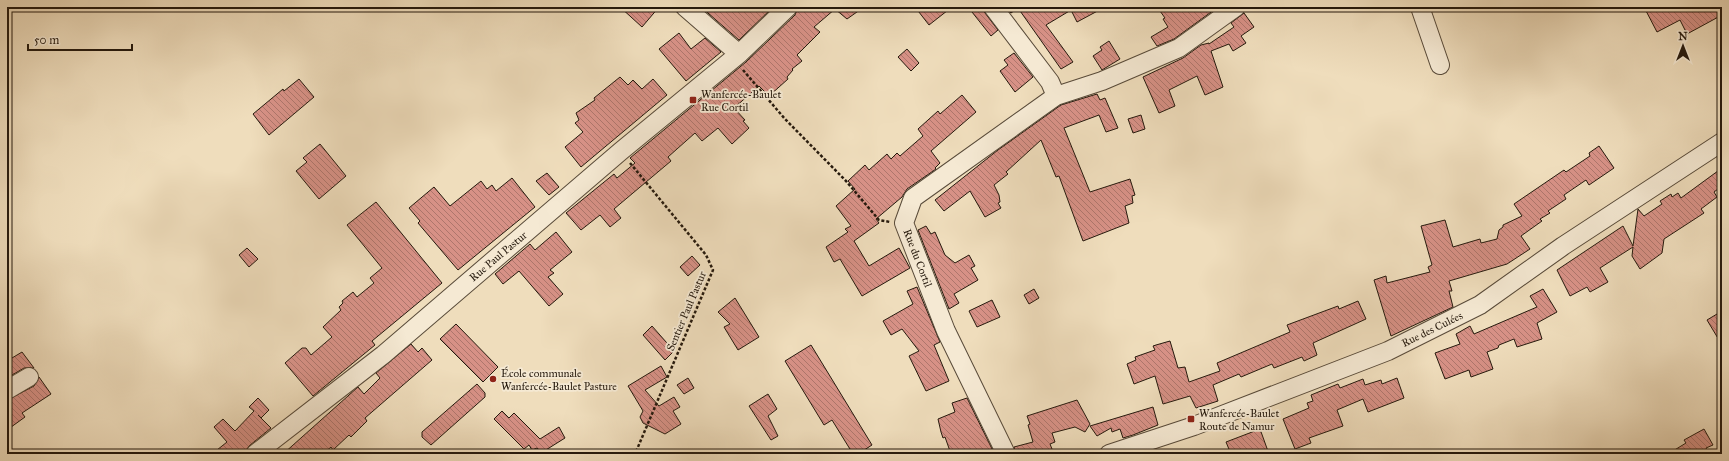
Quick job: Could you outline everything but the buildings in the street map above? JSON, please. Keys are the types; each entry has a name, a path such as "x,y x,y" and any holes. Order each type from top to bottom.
{"street":[{"path":"685,7 739,54"},
{"name":"Rue Paul Pastur","path":"255,454 383,355 621,151 739,54 788,7"},
{"path":"993,7 1050,82 1056,96"},
{"name":"Rue du Cortil","path":"1006,454 946,331 904,223 913,198 1056,96 1102,81 1179,48 1236,7"},
{"path":"1420,7 1440,65"},
{"name":"Rue des Culées","path":"1110,454 1194,426 1388,351 1480,305 1563,246 1722,142"},
{"path":"7,390 29,377"}],"path":[{"path":"739,54 738,65 785,119 846,181 879,220 905,225"},
{"name":"Sentier Paul Pastur","path":"621,151 706,255 713,270 635,454"}],"place":[{"name":"Wanfercée-Baulet Rue Cortil","path":"693,100"},
{"name":"École communale Wanfercée-Baulet Pasture","path":"493,379"},
{"name":"Wanfercée-Baulet Route de Namur","path":"1191,419"}]}
